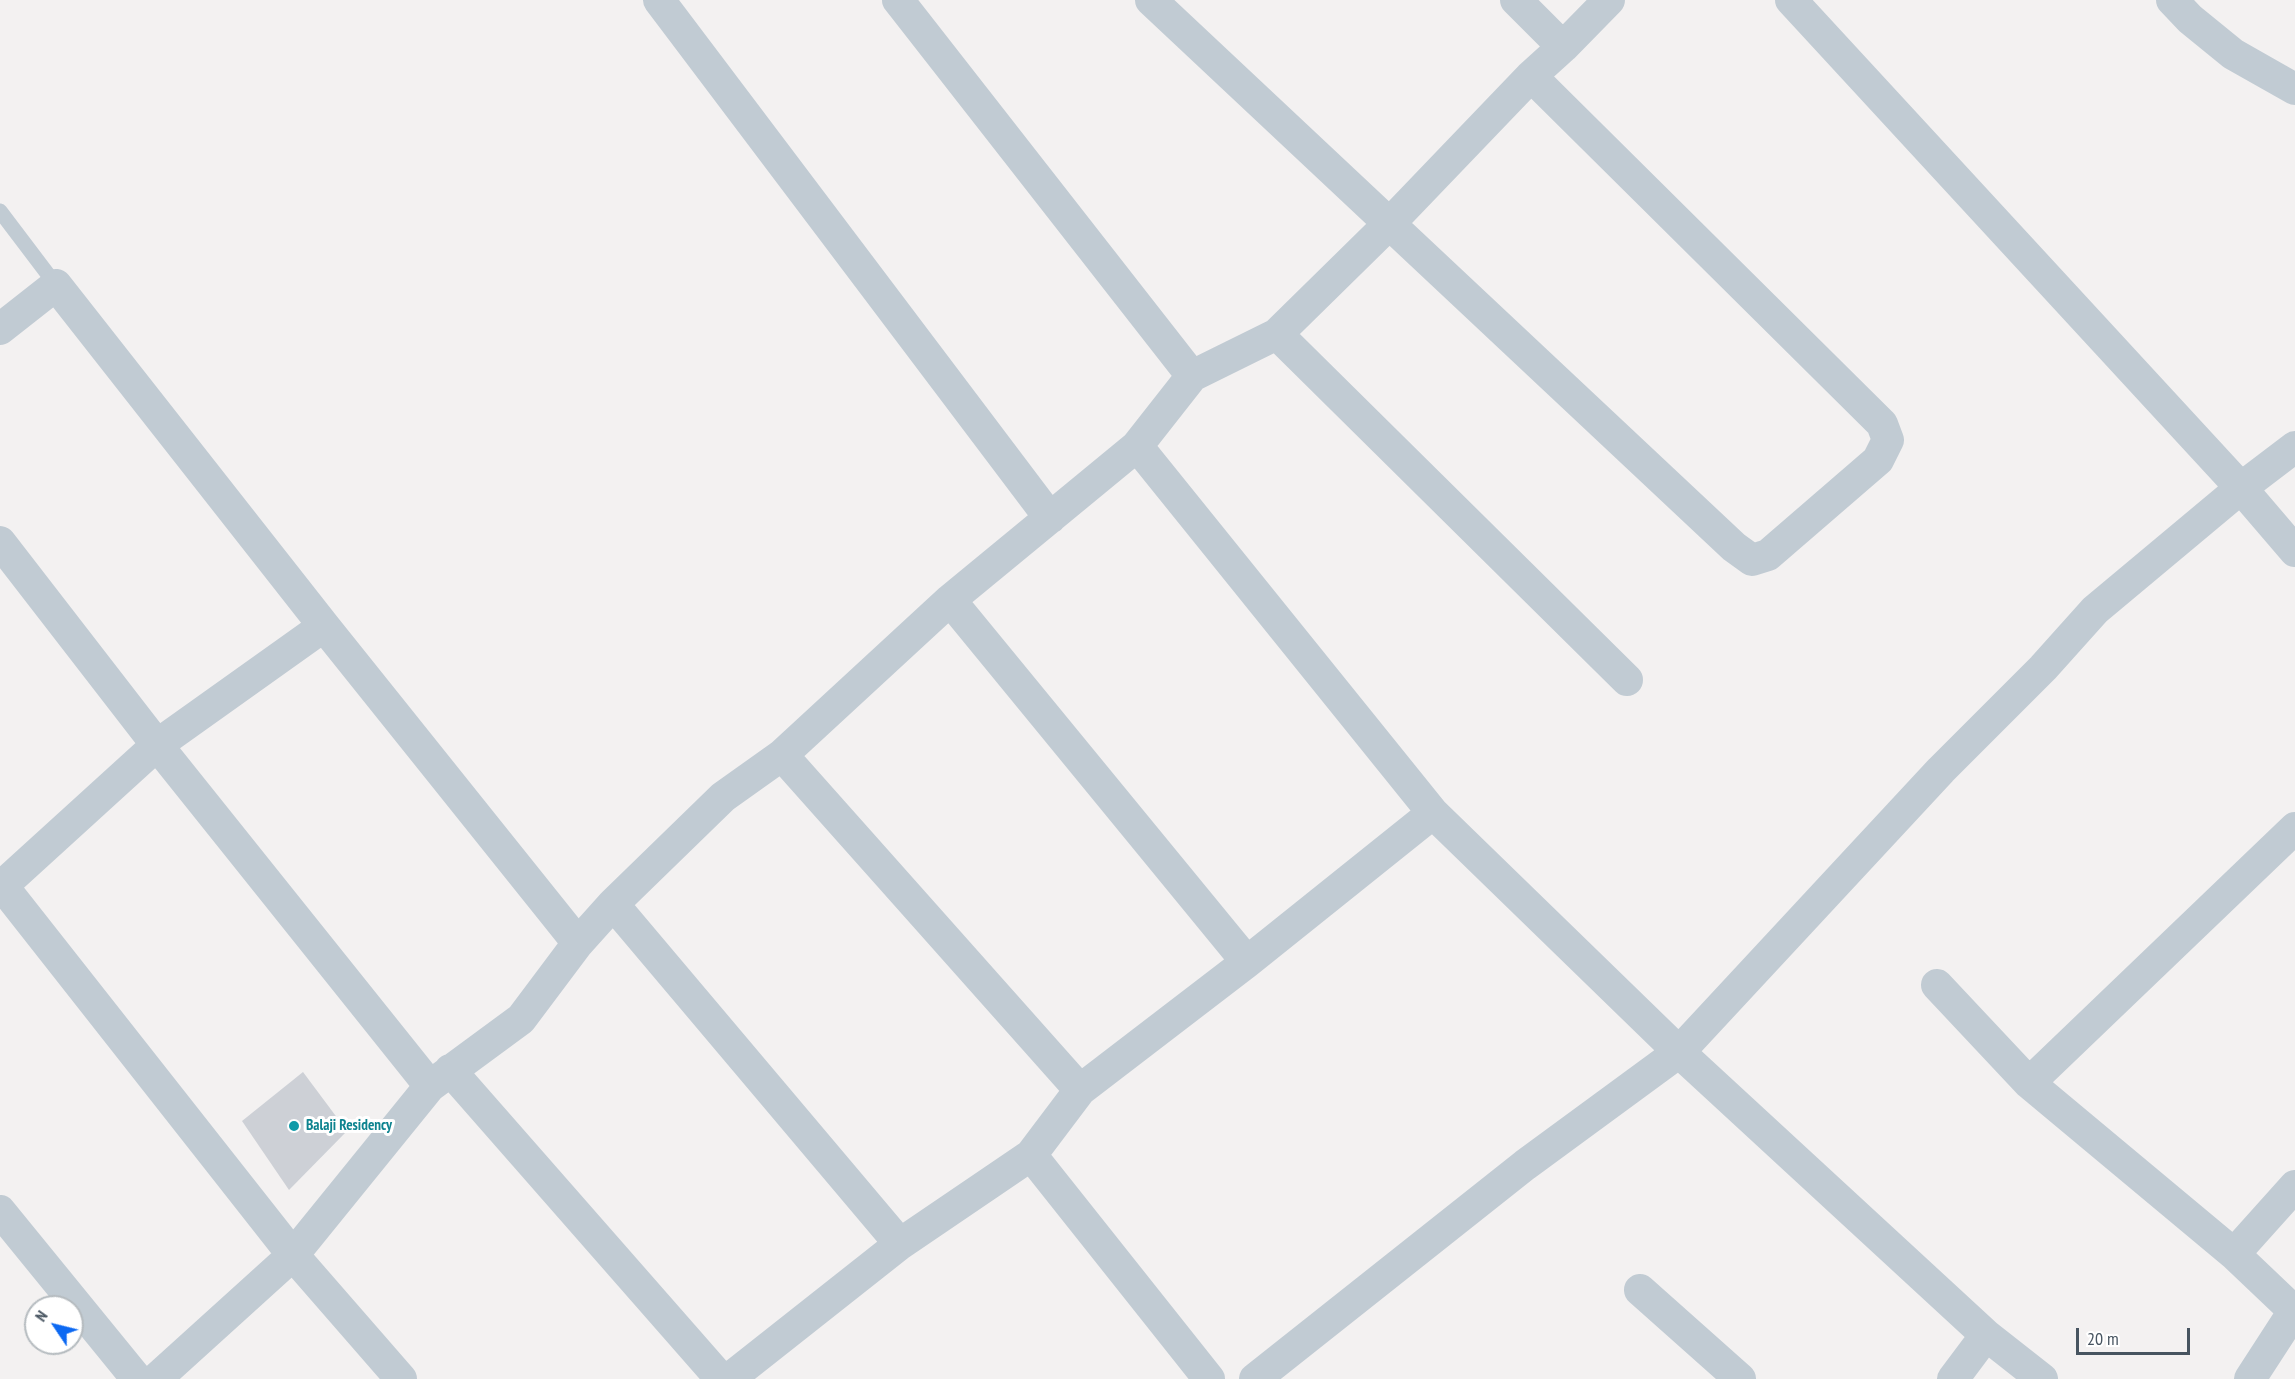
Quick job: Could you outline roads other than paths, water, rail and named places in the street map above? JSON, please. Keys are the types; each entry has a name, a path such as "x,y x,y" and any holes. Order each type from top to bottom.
{"street":[{"path":"659,0 1050,518"},
{"path":"898,0 1192,376"},
{"path":"1151,0 1734,548 1752,560 1767,555 1878,460 1888,440 1882,424 1531,76"},
{"path":"1516,0 1563,47"},
{"path":"156,1379 293,1255 440,1078 521,1019 578,943 613,904 723,797 782,755 950,600 1137,446 1192,376 1276,334 1390,223 1531,76 1609,0"},
{"path":"1791,0 2241,488 2295,551"},
{"path":"2172,0 2190,19 2233,54 2295,89"},
{"path":"0,329 56,285 324,626 578,943"},
{"path":"1276,334 1627,680"},
{"path":"1137,446 1433,813 1679,1052 1986,1335 2042,1379"},
{"path":"1255,1379 1525,1165 1679,1052 1941,770 2043,668 2095,610 2241,488 2295,447"},
{"path":"0,542 158,746 440,1078 721,1379"},
{"path":"950,600 1247,962"},
{"path":"324,626 158,746 1,886 293,1255 401,1379"},
{"path":"782,755 1080,1090"},
{"path":"729,1379 900,1244 1031,1155 1080,1090 1247,962 1433,813"},
{"path":"2029,1083 2295,828"},
{"path":"613,904 900,1244"},
{"path":"1937,985 2029,1083 2235,1254 2295,1311 2250,1379"},
{"path":"1031,1155 1209,1379"},
{"path":"2235,1254 2295,1186"},
{"path":"0,1211 137,1379"},
{"path":"1640,1290 1740,1379"},
{"path":"1953,1379 1986,1335"}],"lane":[{"path":"0,211 56,285"}],"place":[{"name":"Balaji Residency","path":"294,1126"}]}
